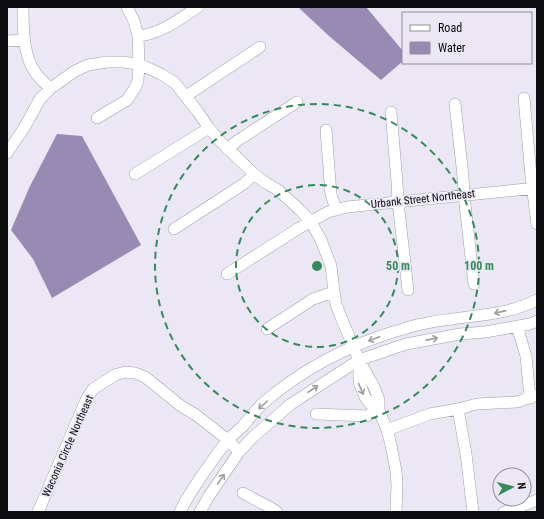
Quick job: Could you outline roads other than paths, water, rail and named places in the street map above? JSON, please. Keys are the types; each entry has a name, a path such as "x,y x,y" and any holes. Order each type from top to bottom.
{"street":[{"path":"23,7 24,40 32,68 45,84 51,88"},
{"path":"97,118 127,100 138,82 138,36 134,21 127,7"},
{"path":"138,36 147,35 167,27 198,7"},
{"path":"7,40 24,40"},
{"path":"186,96 260,47"},
{"path":"8,150 24,128 40,99 51,88 75,71 88,65 107,62 139,64 176,83 209,128 227,149 254,174 278,190 311,222 326,251 331,266 336,304 359,360 359,382 365,397 370,404 379,410 387,430 396,471 396,512"},
{"path":"524,98 531,176 535,188 537,224"},
{"path":"227,149 297,102"},
{"path":"456,104 474,284"},
{"path":"391,112 398,202 408,290"},
{"path":"135,174 209,128"},
{"path":"326,130 332,194 336,210"},
{"path":"174,229 245,183 254,174"},
{"name":"Urbank Street Northeast","path":"227,274 328,212 347,207 535,188"},
{"path":"267,329 313,299 334,292"},
{"path":"180,512 190,493 228,440 261,405 304,372 354,346 385,335 421,324 497,313 526,305 537,300"},
{"path":"200,512 209,496 240,452 253,437 291,404 359,360 406,344 460,334 485,332 530,324 537,321"},
{"path":"387,430 430,414 477,404 517,402 534,396 529,388 526,356 517,326"},
{"name":"Waconia Circle Northeast","path":"38,512 86,400 94,389 115,375 126,372 135,373 145,378 181,406 196,415 228,440 240,452"},
{"path":"458,409 466,454 473,512"},
{"path":"316,414 366,416 379,410"},
{"path":"242,493 277,512"},
{"path":"504,512 537,500"}],"water":[{"path":"298,7 366,7 402,50 402,62 381,80 329,36"},
{"path":"57,134 82,136 141,245 52,298 33,259 11,230 30,186"}]}
